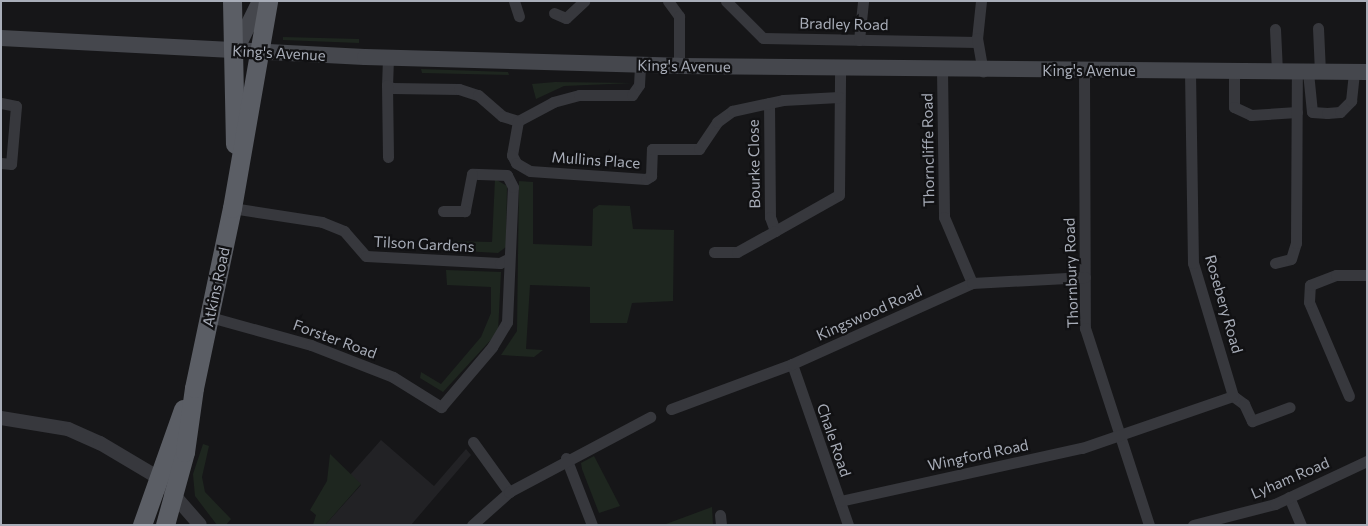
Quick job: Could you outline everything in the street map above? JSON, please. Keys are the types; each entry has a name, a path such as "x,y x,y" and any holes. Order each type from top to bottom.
{"highway":[{"name":"Atkins Road","path":"232,1 236,50 236,185"},
{"name":"Atkins Road","path":"170,485 210,317 232,208 268,1"},
{"path":"142,525 170,485"},
{"path":"165,525 170,485"}],"main road":[{"path":"236,50 260,1"},
{"name":"King's Avenue","path":"1,38 388,58 679,66 1234,73 1360,72"}],"street":[{"path":"514,1 519,16"},
{"path":"554,13 566,18 584,1"},
{"path":"668,1 679,16 679,66"},
{"name":"Bradley Road","path":"726,1 763,38 977,42"},
{"path":"859,40 863,1"},
{"path":"980,1 977,42 983,70"},
{"path":"1274,263 1291,258 1296,243 1297,112 1318,28"},
{"path":"1275,29 1277,72"},
{"path":"388,58 388,157"},
{"path":"387,85 460,89 478,95 502,116 518,121 553,102 579,94 632,95 639,85 640,65"},
{"path":"714,252 737,252 839,195 840,69"},
{"name":"Thorncliffe Road","path":"942,70 944,217 972,282"},
{"name":"Thornbury Road","path":"1084,71 1085,328 1122,435 1150,525"},
{"name":"Rosebery Road","path":"1190,72 1193,263 1233,396"},
{"path":"1308,72 1312,112 1328,113 1340,112 1351,101 1360,72"},
{"path":"1234,73 1234,107 1251,115 1297,112"},
{"name":"Bourke Close","path":"699,149 717,122 732,112 769,104 839,97"},
{"path":"1,103 16,106 11,164 1,163"},
{"name":"Bourke Close","path":"769,104 770,217 775,230"},
{"name":"Mullins Place","path":"518,121 512,146 516,163 530,171 646,180 651,176 652,150 699,149"},
{"path":"1,132 13,133"},
{"path":"443,211 465,211 472,174 507,175 513,187 508,259"},
{"name":"Tilson Gardens","path":"232,208 322,222 344,231 366,256 500,263 508,259"},
{"name":"Forster Road","path":"210,317 311,345 393,377 441,408 502,334 512,289 508,259"},
{"path":"1349,396 1309,302 1310,285 1336,275 1367,275"},
{"name":"Kingswood Road","path":"671,409 792,364 972,282 1085,277"},
{"name":"Chale Road","path":"792,364 848,525"},
{"path":"1122,435 1233,396 1244,404 1252,420 1290,407"},
{"path":"472,525 509,492 566,458 650,417"},
{"path":"1,418 79,433 170,485 200,525"},
{"name":"Wingford Road","path":"840,501 1122,435"},
{"path":"472,442 509,492"},
{"path":"566,458 592,525"},
{"name":"Lyham Road","path":"1193,525 1289,497 1367,461"},
{"path":"1289,497 1301,525"}],"shaded area":[{"path":"283,37 359,39 359,43 283,40"},
{"path":"421,69 508,72 509,75 422,73"},
{"path":"555,82 633,83 564,86 536,99 532,84"},
{"path":"495,179 507,186 506,247 498,253 445,250 446,241 492,242"},
{"path":"519,181 533,182 533,244 592,246 593,209 599,205 630,206 633,229 674,230 673,301 632,303 627,323 590,323 590,287 530,285 526,349 543,350 534,357 501,355 517,331"},
{"path":"446,270 501,272 498,332 443,392 420,378 421,372 441,384 481,337 491,313 491,287 447,285"},
{"path":"381,440 434,486 466,449 471,455 411,525 325,525 361,485 350,475"},
{"path":"203,444 209,446 202,477 205,492 231,519 226,525 217,525 195,496 193,474"},
{"path":"330,454 361,484 325,525 313,525 316,515 310,510 327,481"},
{"path":"594,456 620,506 599,513 581,463"},
{"path":"712,507 713,525 666,524"}]}
